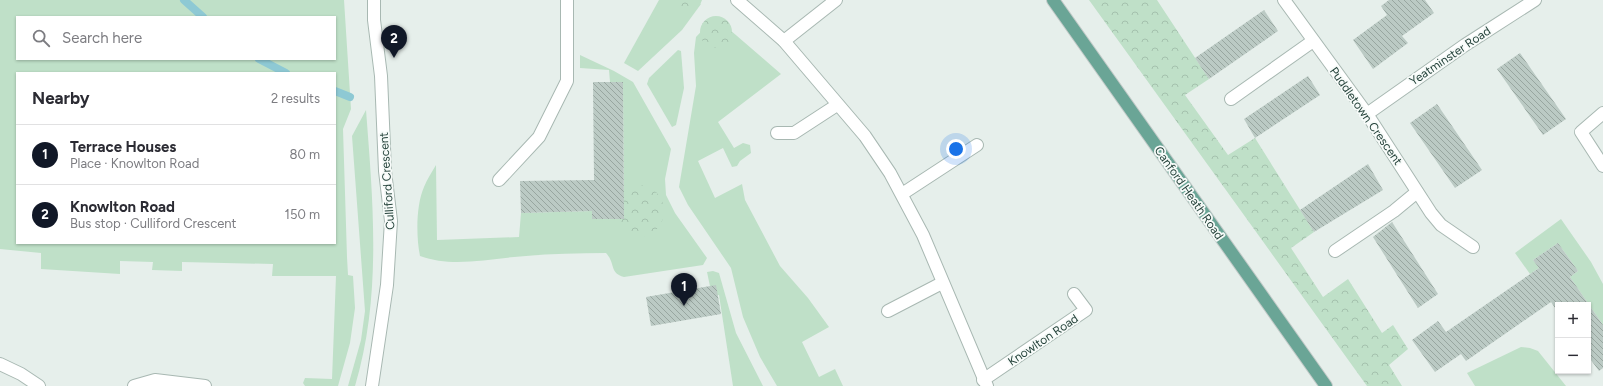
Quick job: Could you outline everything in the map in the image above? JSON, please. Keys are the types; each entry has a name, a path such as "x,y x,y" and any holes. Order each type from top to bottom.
{"main road":[{"name":"Canford Heath Road","path":"1053,0 1326,386"}],"street":[{"name":"Culliford Crescent","path":"374,0 374,20 381,76 385,171 391,221 387,285 376,385"},
{"path":"499,180 539,137 567,81 567,0"},
{"name":"Knowlton Road","path":"737,0 784,41 866,136 902,194 922,235 985,383 1086,310 1074,294"},
{"path":"784,41 836,0"},
{"name":"Puddletown Crescent","path":"1284,0 1367,114 1431,213 1442,225 1473,247"},
{"name":"Yeatminster Road","path":"1367,114 1465,45 1535,0"},
{"path":"1231,99 1313,41"},
{"path":"777,132 794,133 838,105"},
{"path":"1603,113 1581,132 1603,166"},
{"path":"902,194 977,145"},
{"path":"1335,251 1394,211 1417,192"},
{"path":"888,311 942,284"},
{"path":"0,364 21,374 40,386"},
{"path":"134,386 155,380 205,386"}],"green space":[{"path":"0,0 344,0 351,109 343,129 347,257 348,275 353,276 355,308 350,343 338,386 305,386 303,383 305,378 332,379 336,276 272,276 273,264 182,262 182,271 152,270 153,262 120,261 120,274 41,269 41,253 0,249"},
{"path":"659,0 696,0 701,4 682,30 638,71 624,63"},
{"path":"676,0 702,0 697,7 689,9 682,8"},
{"path":"1089,0 1157,0 1209,79 1185,95 1228,155 1255,138 1314,232 1291,248 1323,297 1348,279 1382,333 1393,325 1408,349 1389,365 1402,386 1367,386"},
{"path":"713,16 719,16 729,23 732,32 731,38 725,45 719,48 713,48 703,41 700,35 700,29 707,19"},
{"path":"715,17 781,74 718,122 734,148 743,143 750,145 751,153 740,161 737,166 732,167 723,148 698,161 715,198 742,184 745,200 780,266 808,298 829,327 802,342 819,377 835,369 843,386 777,386 760,357 743,317 731,268 688,205 679,187 696,86 694,53 696,37"},
{"path":"678,50 681,51 684,88 676,125 672,127 647,84 649,78"},
{"path":"580,55 633,82 671,149 665,179 666,195 675,213 707,258 703,265 624,277 614,271 611,261 606,253 548,254 466,262 443,261 420,256 417,231 419,203 425,184 436,165 437,240 519,237 521,213 592,211 592,219 624,219 623,82 610,82 609,70 580,68"},
{"path":"366,110 373,214 372,283 364,352 355,386 348,386 361,340 365,311 352,136"},
{"path":"633,185 643,185 657,192 664,206 664,216 657,230 643,237 633,237 623,233 616,226 612,216 612,206 616,196 623,189"},
{"path":"1561,219 1591,262 1603,284 1603,325 1591,308 1591,302 1587,302 1570,277 1578,271 1558,243 1533,260 1539,268 1530,274 1515,253"},
{"path":"713,271 719,273 736,333 763,386 733,386 719,295 712,296 707,272"},
{"path":"1521,347 1530,348 1538,351 1566,386 1475,386 1467,373"}],"building":[{"path":"1389,0 1425,0 1434,13 1402,36 1408,43 1373,69 1353,40 1387,15 1381,6"},
{"path":"1264,10 1278,31 1209,79 1195,58"},
{"path":"1520,53 1566,119 1543,135 1497,69"},
{"path":"1308,76 1320,95 1255,138 1244,119"},
{"path":"593,82 623,82 624,219 592,219 592,211 521,213 520,181 594,180"},
{"path":"1437,104 1482,170 1455,188 1410,123"},
{"path":"1368,164 1383,190 1314,232 1300,210"},
{"path":"1392,222 1438,294 1418,308 1373,237"},
{"path":"1558,243 1578,271 1570,277 1587,302 1555,302 1555,308 1551,302 1466,361 1461,354 1435,372 1412,340 1438,321 1446,332 1539,268 1533,260"},
{"path":"716,285 721,314 651,326 646,297"},
{"path":"1591,308 1603,325 1603,368 1599,371 1591,360"}],"waterway":[{"path":"184,0 202,16"},
{"path":"261,60 284,72"},
{"path":"336,91 350,97"}],"place":[{"name":"Knowlton Road","path":"394,58"},
{"name":"Terrace Houses","path":"684,306"}]}
